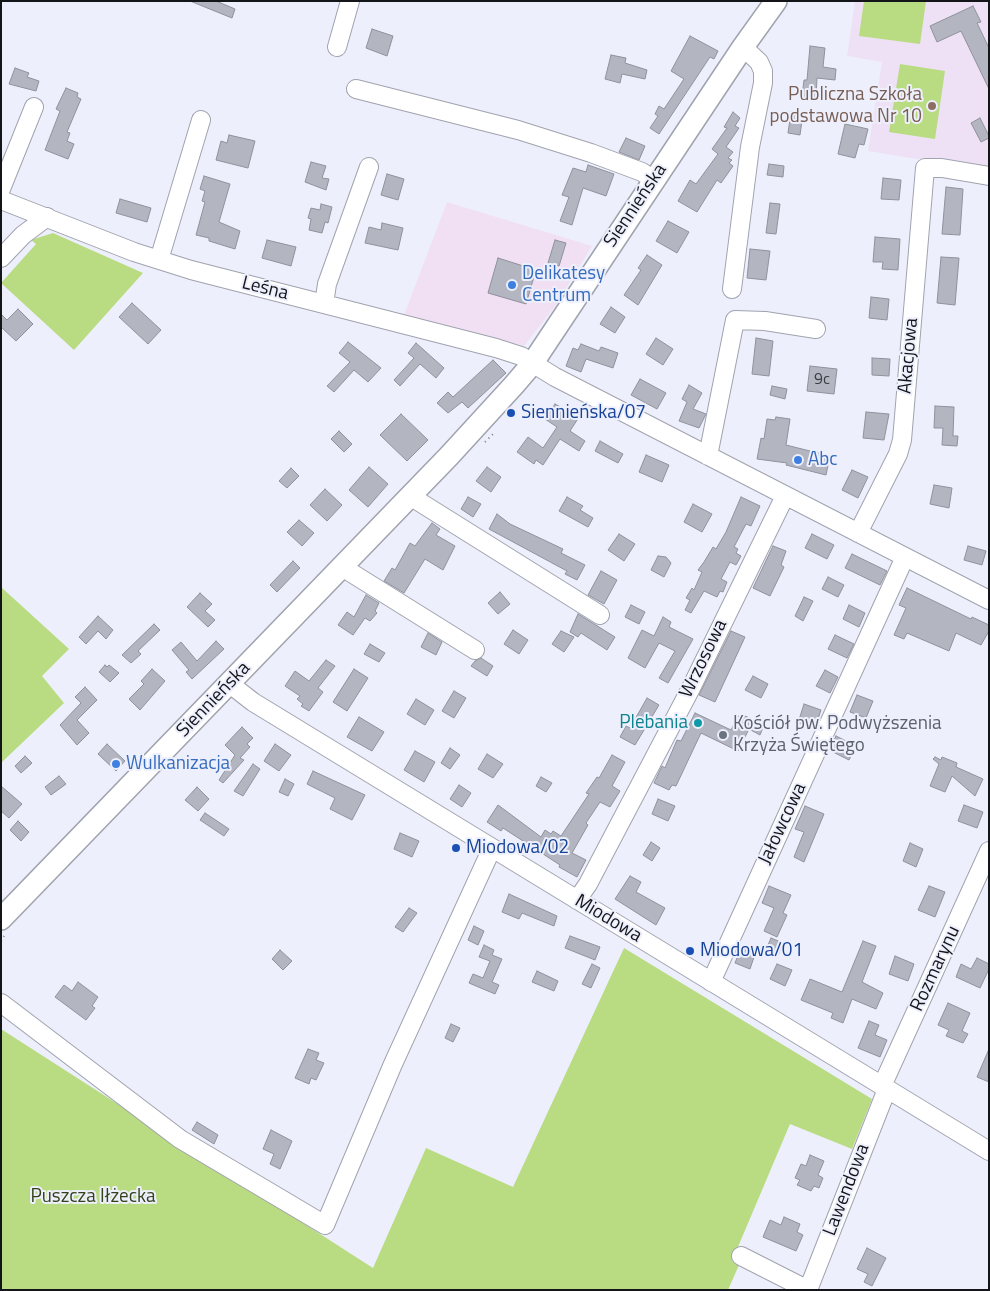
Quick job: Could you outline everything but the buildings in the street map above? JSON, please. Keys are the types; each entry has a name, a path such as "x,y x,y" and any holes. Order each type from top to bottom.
{"main road":[{"name":"Siennieńska","path":"1,918 230,684 494,408 532,364 743,47 776,1"}],"street":[{"path":"337,47 350,1"},
{"path":"732,290 750,147 763,83 763,72 759,62 743,47"},
{"path":"356,88 518,130 591,153 642,172 654,180"},
{"path":"1,189 34,107"},
{"path":"159,260 201,120"},
{"path":"324,304 327,284 369,167"},
{"name":"Akacjowa","path":"858,533 898,454 902,440 925,168 942,168 989,176"},
{"name":"Leśna","path":"1,200 159,260 496,348 521,356 532,364"},
{"path":"1,258 23,236 47,218"},
{"path":"708,456 735,320 765,321 816,329"},
{"path":"532,364 905,557 988,595"},
{"path":"410,496 600,615"},
{"name":"Wrzosowa","path":"576,900 588,884 686,696 786,496"},
{"name":"Jałowcowa","path":"711,982 905,557"},
{"path":"342,567 475,650"},
{"name":"Miodowa","path":"230,684 253,702 989,1151"},
{"path":"1,1003 180,1139 324,1225 393,1064 492,848"},
{"name":"Rozmarynu","path":"884,1088 989,851"},
{"name":"Lawendowa","path":"808,1290 884,1088"},
{"path":"741,1256 808,1290"}],"shaded area":[{"name":"Publiczna Szkoła podstawowa Nr 10","path":"855,1 989,1 989,171 868,151 882,62 847,56"},
{"path":"447,202 592,246 556,305 524,346 404,315"}],"green space":[{"path":"864,1 926,1 920,44 859,36"},
{"path":"900,64 945,71 935,139 889,132"},
{"path":"53,233 143,273 74,350 1,283 36,244 31,240"},
{"path":"1,587 69,649 42,676 64,703 1,763"},
{"name":"Puszcza Iłżecka","path":"624,948 872,1099 852,1149 790,1124 732,1261 739,1265 728,1290 1,1290 1,1029 373,1268 426,1148 513,1187"}],"place":[{"name":"Publiczna Szkoła podstawowa Nr 10","path":"932,106"},
{"name":"Delikatesy Centrum","path":"512,285"},
{"name":"Siennieńska/07","path":"511,413"},
{"name":"Abc","path":"798,460"},
{"name":"Plebania","path":"698,723"},
{"name":"Kościół pw. Podwyższenia Krzyża Świętego","path":"723,735"},
{"name":"Wulkanizacja","path":"116,764"},
{"name":"Miodowa/02","path":"456,848"},
{"name":"Miodowa/01","path":"690,951"}]}
